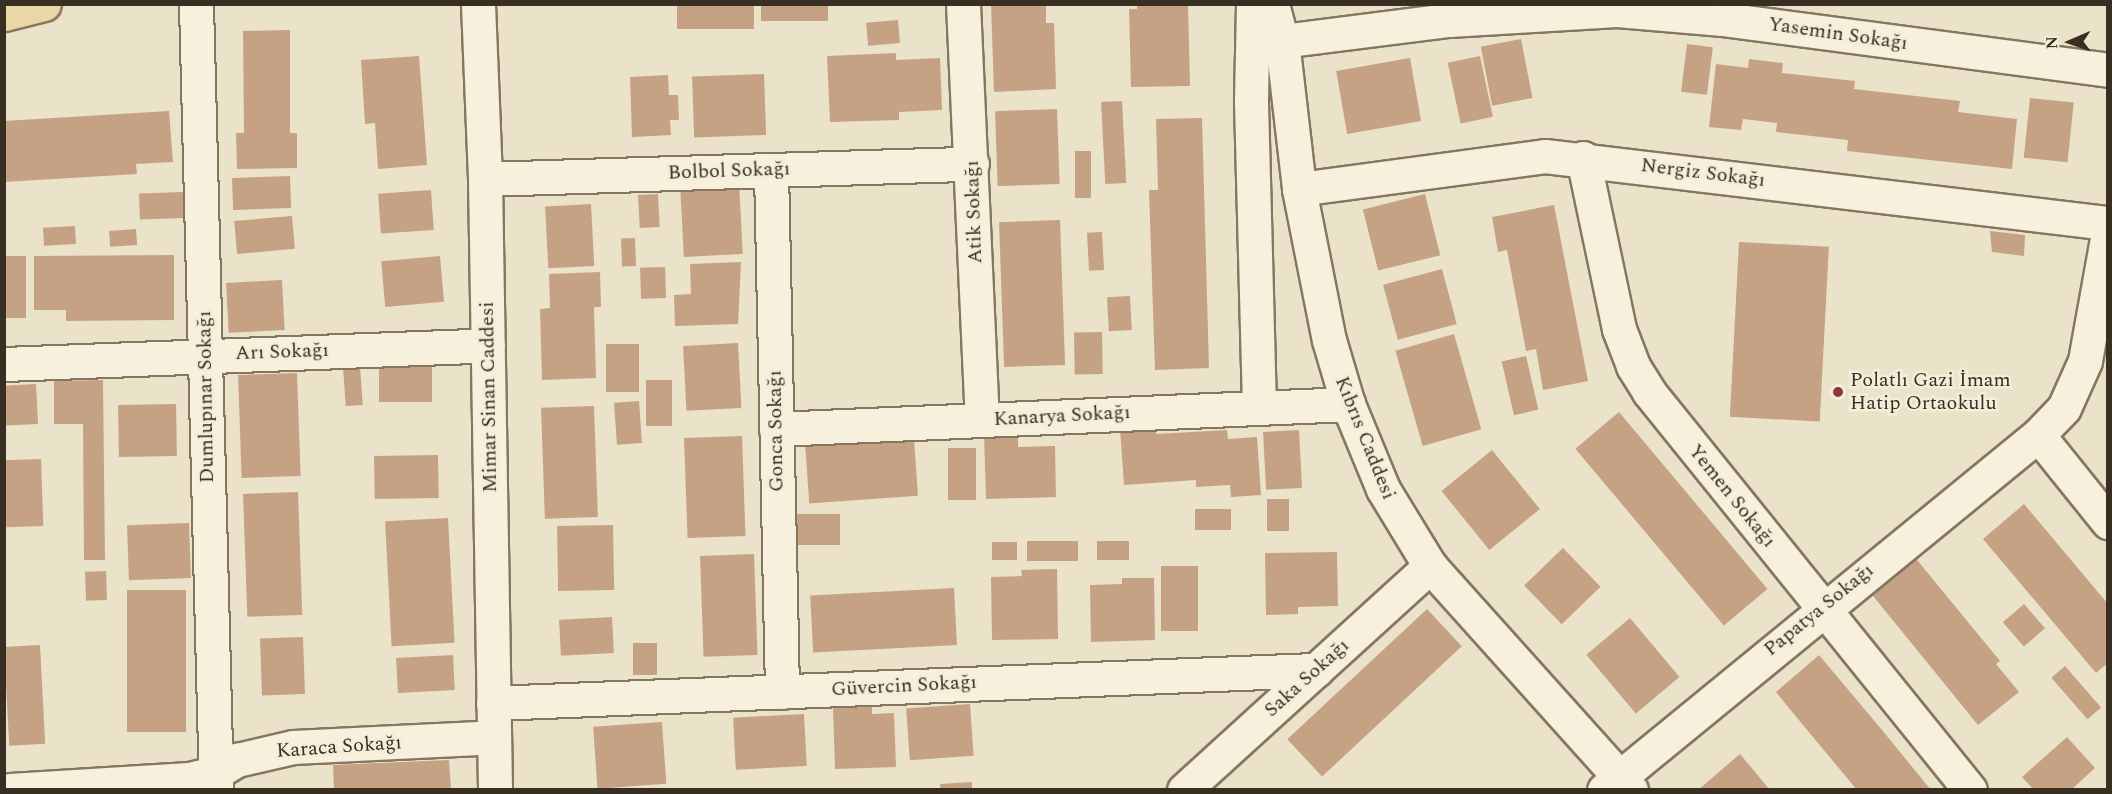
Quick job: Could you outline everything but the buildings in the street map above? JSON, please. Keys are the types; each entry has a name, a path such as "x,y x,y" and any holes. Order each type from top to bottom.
{"main road":[{"path":"4,14 44,4"}],"street":[{"name":"Dumlupınar Sokağı","path":"196,4 216,781"},
{"name":"Mimar Sinan Caddesi","path":"478,4 485,178 495,789"},
{"name":"Atik Sokağı","path":"963,4 982,419"},
{"path":"1253,4 1251,102 1259,407"},
{"name":"Kıbrıs Caddesi","path":"1272,4 1282,41 1299,189 1329,340 1348,404 1383,489 1430,566 1618,785"},
{"name":"Yasemin Sokağı","path":"1282,41 1449,21 1617,10 1723,19 2108,70"},
{"name":"Nergiz Sokağı","path":"1299,189 1506,159 1583,158 2108,223"},
{"name":"Yemen Sokağı","path":"1583,158 1619,329 1633,366 1822,608 1970,789"},
{"name":"Bolbol Sokağı","path":"485,178 972,164"},
{"name":"Gonca Sokağı","path":"771,170 782,692"},
{"name":"Papatya Sokağı","path":"1618,785 1822,608 2037,435 2064,408 2085,361 2108,233"},
{"name":"Arı Sokağı","path":"4,364 488,345"},
{"name":"Kanarya Sokağı","path":"776,429 1348,404"},
{"path":"2037,435 2108,522"},
{"name":"Saka Sokağı","path":"1184,789 1430,566"},
{"name":"Güvercin Sokağı","path":"493,703 1316,670"},
{"name":"Karaca Sokağı","path":"10,789 189,779 216,781 237,760 293,747 494,737"}],"place":[{"name":"Polatlı Gazi İmam Hatip Ortaokulu","path":"1838,392"}]}
